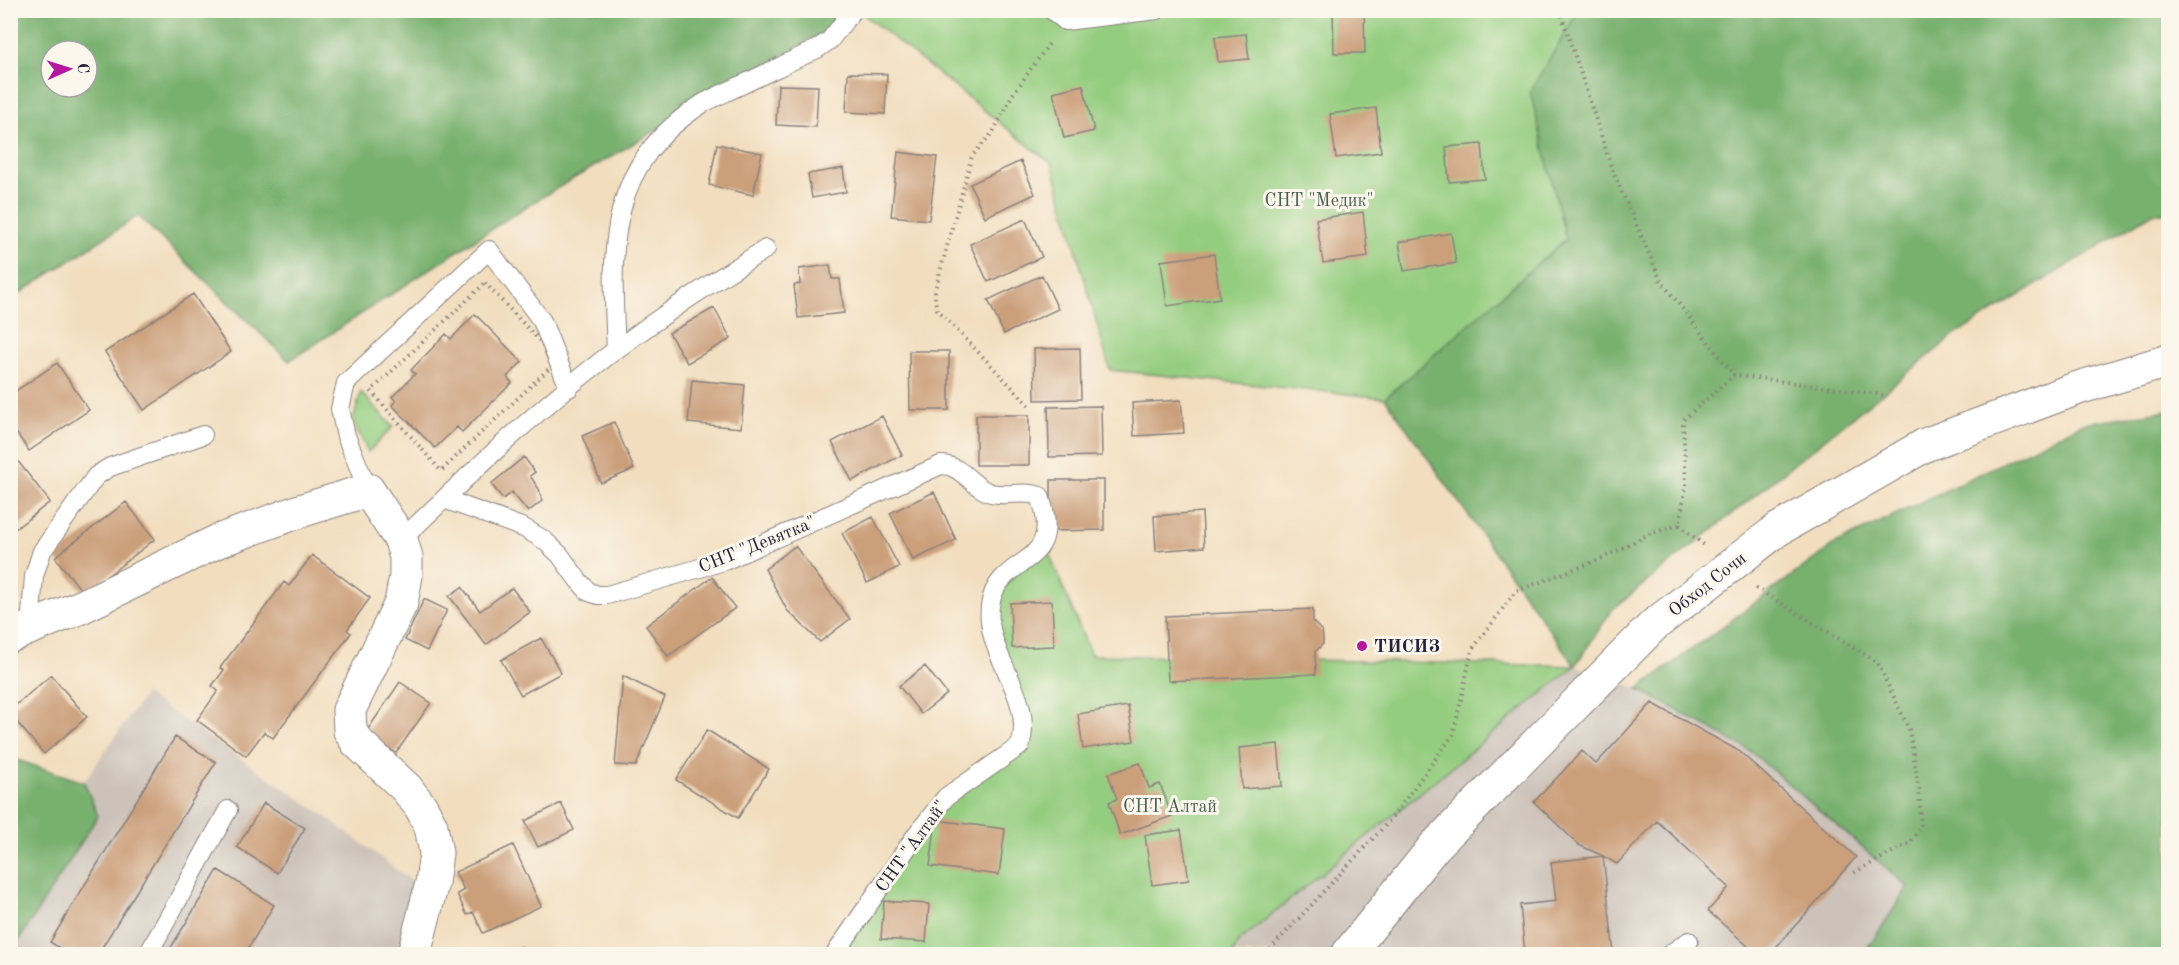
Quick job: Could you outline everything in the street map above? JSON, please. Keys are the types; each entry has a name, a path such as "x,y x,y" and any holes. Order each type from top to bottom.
{"main road":[{"name":"Обход Сочи","path":"1348,954 1434,847 1654,626 1777,530 1924,445 2078,388 2169,361"},
{"path":"20,631 81,607 218,541 300,511 368,490 401,540 406,557 401,603 349,710 350,731 357,742 406,788 421,807 431,826 436,853 435,863 414,954"}],"lane":[{"path":"616,350 613,278 616,236 630,180 647,152 673,126 703,104 817,49 830,40 853,10"},
{"path":"1059,16 1157,10"},
{"path":"401,540 525,424 616,350 715,280 766,249"},
{"path":"368,490 346,436 340,409 346,383 489,250 542,321 569,388"},
{"path":"20,631 42,551 96,476 110,467 203,435"},
{"name":"СНТ \"Девятка\"","path":"444,499 524,528 544,540 560,555 589,592 598,595 615,593 724,561 941,465 957,468 991,493 1031,493 1040,496 1047,530 1044,541"},
{"name":"СНТ \"Алтай\"","path":"835,954 916,835 946,797 1020,746 1024,736 1018,699 995,645 989,624 990,604 1001,580 1035,553 1044,541"},
{"path":"148,954 228,810"},
{"path":"1670,954 1689,941"}],"path":[{"path":"1560,10 1613,172 1660,281 1734,375 1884,395"},
{"path":"1029,405 938,309 935,290 972,156 993,132 1059,16"},
{"path":"485,283 558,360 441,471 371,391 485,283"},
{"path":"1679,525 1686,485 1683,420 1734,375"},
{"path":"1679,525 1705,546"},
{"path":"1266,954 1391,819 1453,735 1472,650 1516,591 1599,560 1651,534 1679,525"},
{"path":"1748,582 1877,662 1909,729 1919,789 1921,827 1910,843 1851,874"}],"shaded area":[{"path":"1575,666 1638,689 1749,750 1908,888 1862,954 1233,954 1238,942"},
{"path":"145,694 321,813 417,885 400,954 11,954 98,817 84,782"}],"green space":[{"path":"1579,10 2168,11 2168,213 2153,213 1955,335 1612,610 1575,666 1385,398 1566,239 1530,91"},
{"path":"11,11 859,11 527,206 289,361 138,216 11,299"},
{"name":"СНТ \"Медик\"","path":"859,11 1579,11 1531,91 1566,239 1385,398 1110,370 1052,164"},
{"path":"361,392 393,427 368,452 353,421"},
{"path":"2168,410 2168,954 1862,954 1908,887 1749,750 1638,689 1835,544 2084,423"},
{"name":"СНТ Алтай","path":"1044,541 1091,655 1575,666 1238,942 1233,954 835,954 946,797 1020,746 990,604"},
{"path":"14,759 84,782 98,816 11,953 10,761"}],"building":[{"path":"1333,10 1364,10 1365,53 1334,53"},
{"path":"1246,34 1249,59 1218,62 1215,37"},
{"path":"848,73 887,74 885,114 846,112"},
{"path":"778,85 818,86 816,127 776,125"},
{"path":"1083,85 1094,131 1064,138 1053,92"},
{"path":"1376,108 1381,152 1336,158 1330,114"},
{"path":"717,144 762,153 753,195 709,185"},
{"path":"1482,144 1485,179 1449,182 1446,147"},
{"path":"898,152 937,157 929,220 891,216"},
{"path":"1021,161 1035,194 985,217 970,184"},
{"path":"843,168 846,192 812,198 808,174"},
{"path":"1363,212 1368,257 1323,263 1316,219"},
{"path":"1025,219 1042,257 988,282 970,244"},
{"path":"1451,233 1456,263 1404,271 1399,242"},
{"path":"1214,254 1220,298 1167,306 1161,261"},
{"path":"830,265 832,279 840,279 844,313 798,318 794,285 800,284 799,269"},
{"path":"1042,275 1058,309 1004,334 988,300"},
{"path":"193,294 231,352 144,410 105,352"},
{"path":"714,308 731,339 687,363 669,333"},
{"path":"475,314 522,362 507,377 512,383 462,432 457,427 435,448 392,405 396,401 392,397 415,374 411,370 446,334 451,339"},
{"path":"1080,348 1081,399 1035,400 1034,349"},
{"path":"909,351 949,351 949,410 910,410"},
{"path":"57,363 89,410 29,451 10,424 10,395"},
{"path":"692,380 745,385 741,428 688,423"},
{"path":"1181,400 1184,433 1134,436 1132,403"},
{"path":"1101,406 1102,456 1049,457 1048,407"},
{"path":"976,415 1029,415 1029,465 976,465"},
{"path":"882,416 902,455 852,481 832,442"},
{"path":"614,422 634,469 601,483 582,436"},
{"path":"10,451 50,502 10,533"},
{"path":"524,457 535,472 530,476 539,489 542,501 528,512 512,492 503,499 491,484"},
{"path":"1051,480 1104,480 1104,530 1051,531"},
{"path":"934,492 956,540 913,560 890,513"},
{"path":"126,502 155,539 84,594 55,557"},
{"path":"1202,512 1204,547 1156,551 1154,516"},
{"path":"873,517 899,567 867,583 842,533"},
{"path":"795,546 850,619 820,642 787,610 765,569"},
{"path":"312,555 370,598 347,630 351,633 273,738 264,732 246,756 197,720 218,691 212,686 224,670 220,668 284,582 289,586"},
{"path":"712,577 735,608 668,656 646,626"},
{"path":"462,587 480,611 512,588 530,612 486,645 449,596"},
{"path":"424,599 447,610 427,651 405,640"},
{"path":"1052,601 1054,646 1012,648 1010,603"},
{"path":"1313,609 1313,622 1322,631 1323,637 1323,644 1315,652 1316,674 1168,681 1165,616"},
{"path":"541,638 561,673 521,695 501,660"},
{"path":"925,666 947,694 921,714 899,686"},
{"path":"51,675 87,717 44,754 10,714 10,710"},
{"path":"623,676 665,697 636,766 615,765"},
{"path":"400,682 431,703 396,753 366,732"},
{"path":"1652,703 1739,751 1856,857 1770,954 1757,954 1708,911 1729,887 1657,821 1617,864 1579,845 1534,802 1582,751 1596,764"},
{"path":"1128,706 1134,741 1083,749 1078,714"},
{"path":"707,730 769,769 738,818 676,780"},
{"path":"175,737 216,762 98,954 69,954 50,942"},
{"path":"1278,744 1282,786 1242,789 1239,748"},
{"path":"1140,763 1149,788 1160,784 1172,816 1120,835 1109,802 1117,799 1108,774"},
{"path":"264,803 305,828 277,873 237,847"},
{"path":"561,803 574,830 538,847 525,821"},
{"path":"936,820 1005,829 999,875 930,866"},
{"path":"1181,830 1189,880 1152,885 1145,835"},
{"path":"513,845 541,906 483,933 473,912 467,915 457,894 464,890 455,872"},
{"path":"1603,856 1614,954 1525,954 1520,905 1556,901 1551,862"},
{"path":"218,870 274,905 245,954 167,954"},
{"path":"884,901 929,904 926,942 881,939"},
{"path":"522,947 524,954 484,954 484,953"}],"place":[{"name":"ТИСИЗ","path":"1362,646"}]}
